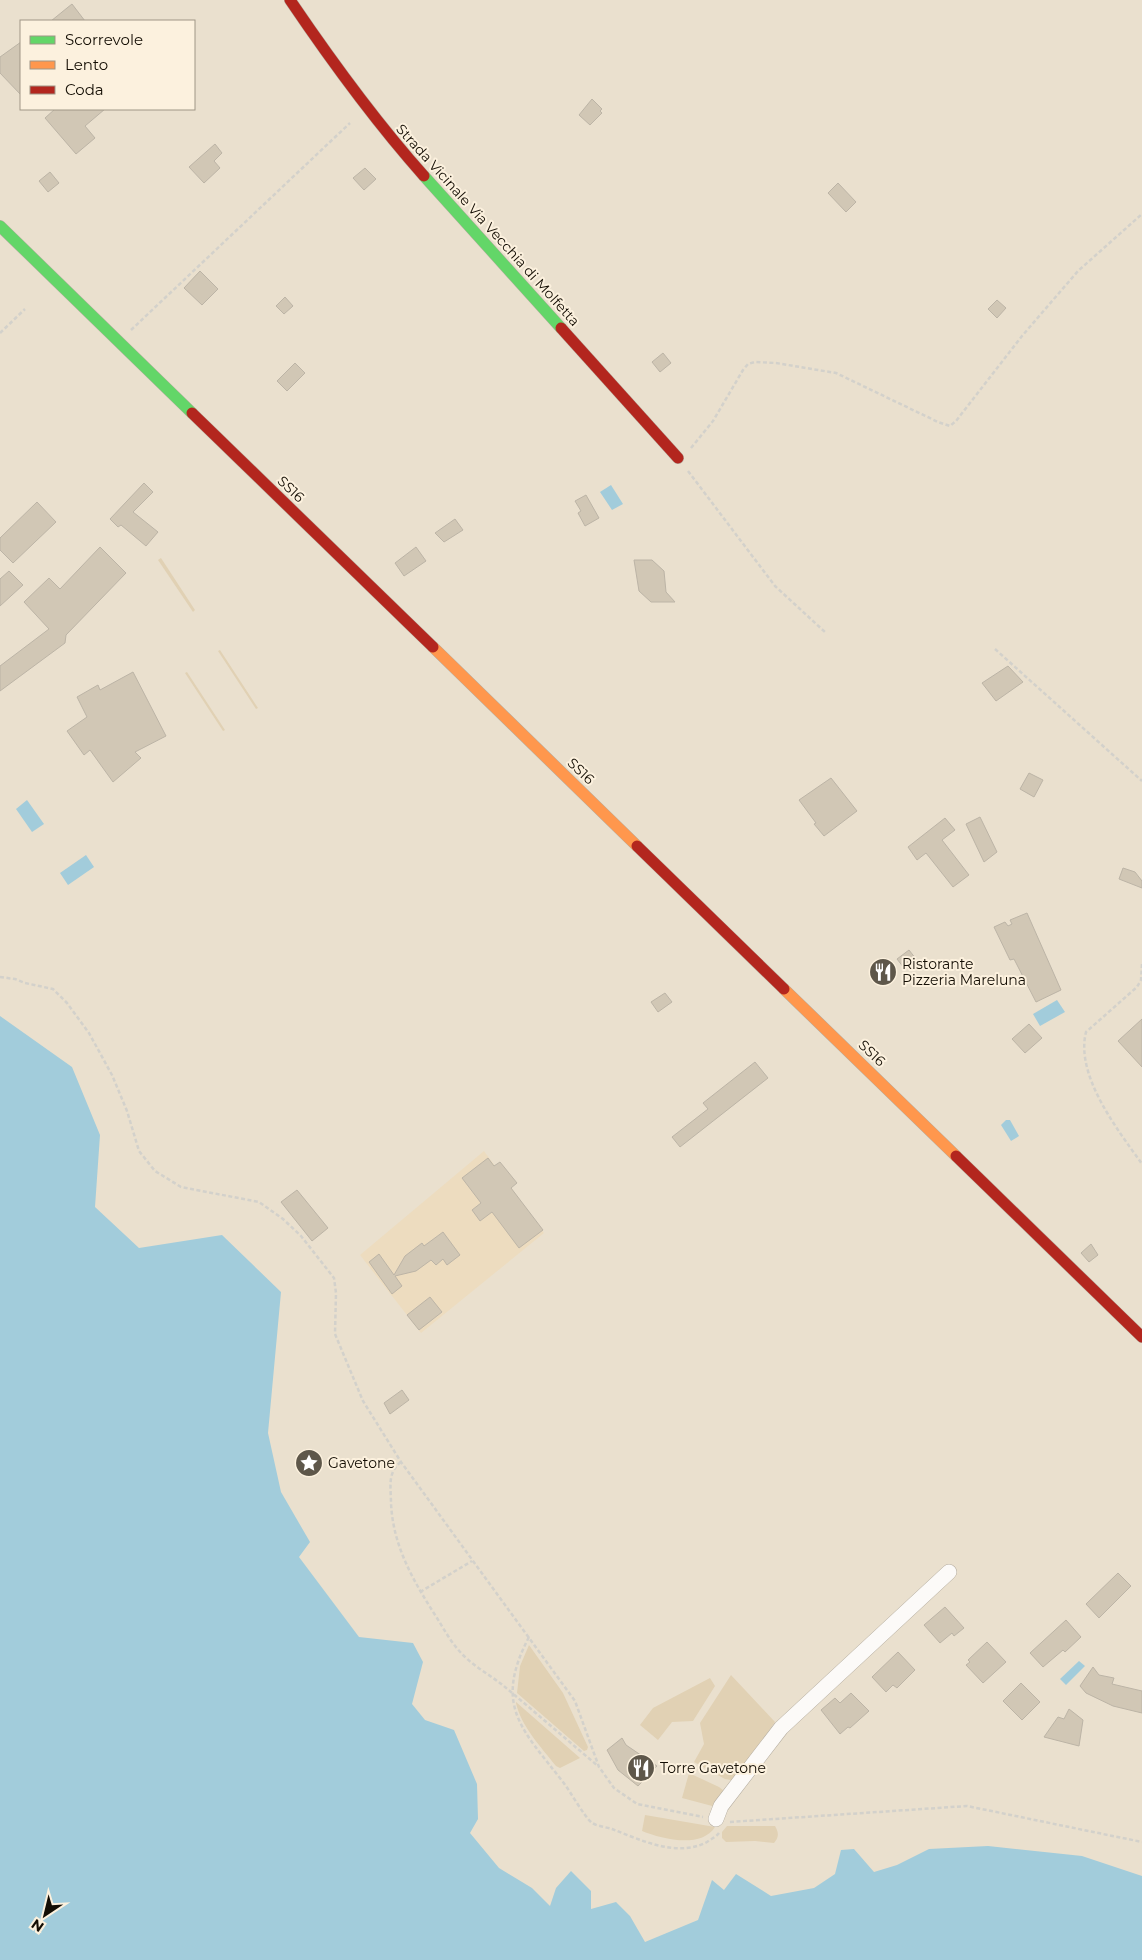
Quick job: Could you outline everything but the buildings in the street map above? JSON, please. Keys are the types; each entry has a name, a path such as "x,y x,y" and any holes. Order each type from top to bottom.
{"main road":[{"name":"Strada Vicinale Via Vecchia di Molfetta","path":"290,0 347,83 388,136 678,458"},
{"name":"SS16","path":"0,226 1142,1337"}],"street":[{"path":"722,1821 721,1806 781,1728 949,1572"}],"path":[{"path":"119,342 350,123"},
{"path":"826,633 775,586 678,458 696,443 713,421 743,370 748,364 756,362 776,363 836,373 950,426 956,421 1022,336 1078,272 1142,214"},
{"path":"0,333 26,309"},
{"path":"995,650 1142,781"},
{"path":"1142,964 1141,979 1137,987 1086,1032 1084,1040 1085,1058 1101,1101 1119,1132 1142,1164"},
{"path":"0,977 15,978 25,983 52,989 67,1003 89,1033 112,1075 127,1111 139,1151 155,1171 181,1187 258,1202 283,1219 302,1236 334,1278 336,1293 335,1334 363,1400 401,1462 575,1701 599,1768"},
{"path":"401,1462 394,1466 391,1473 392,1515 401,1552 420,1592 450,1640 463,1655 512,1693 599,1768 614,1788 636,1804 722,1821 967,1806 1142,1842"},
{"path":"420,1592 473,1560"},
{"path":"529,1636 517,1665 512,1693 515,1715 520,1725 571,1792 591,1823 661,1846 684,1849 702,1845 717,1836 722,1821"}],"shaded area":[{"path":"161,558 195,610 193,612 158,560"},
{"path":"220,650 258,708 256,709 218,651"},
{"path":"187,672 225,730 223,731 185,673"},
{"path":"484,1151 544,1233 421,1333 360,1255"},
{"path":"529,1645 563,1693 588,1747 587,1750 584,1751 517,1693 520,1666"},
{"path":"731,1675 775,1722 735,1778 731,1780 725,1779 694,1762 704,1744 700,1723"},
{"path":"710,1678 715,1686 693,1721 672,1722 658,1740 640,1725 653,1708"},
{"path":"516,1702 580,1758 560,1768 556,1766 522,1720"},
{"path":"689,1773 724,1791 716,1807 682,1798"},
{"path":"645,1815 715,1827 709,1834 700,1838 691,1840 670,1839 642,1831"},
{"path":"727,1826 775,1826 778,1837 774,1843 755,1841 726,1842 722,1838 722,1832"}],"water":[{"path":"611,485 623,504 612,510 600,492"},
{"path":"27,800 44,824 32,832 16,809"},
{"path":"86,855 94,867 68,885 60,873"},
{"path":"1057,1000 1065,1012 1040,1026 1033,1014"},
{"path":"0,1016 72,1067 100,1135 95,1207 139,1248 222,1235 281,1292 268,1433 281,1492 310,1542 299,1557 359,1637 413,1643 423,1662 412,1704 425,1720 454,1730 477,1784 478,1819 470,1833 499,1868 532,1888 550,1906 556,1888 571,1871 591,1891 591,1909 616,1902 630,1916 645,1942 698,1920 712,1880 724,1890 736,1874 771,1896 814,1888 835,1874 841,1850 854,1849 874,1872 897,1865 929,1849 988,1846 1082,1856 1142,1876 1142,1960 0,1960"},
{"path":"1006,1120 1010,1120 1019,1136 1011,1141 1001,1125"},
{"path":"1079,1661 1085,1666 1066,1685 1060,1679"}],"traffic: fast":[{"path":"424,176 561,328"},
{"path":"0,226 192,413"}],"traffic: slow":[{"path":"433,647 637,846"},
{"path":"784,989 956,1156"}],"traffic: jam":[{"path":"290,0 354,90 424,176"},
{"path":"561,328 678,458"},
{"path":"192,413 433,647"},
{"path":"637,846 784,989"},
{"path":"956,1156 1142,1337"}],"place":[{"name":"Ristorante Pizzeria Mareluna","path":"883,972"},
{"name":"Gavetone","path":"309,1463"},
{"name":"Torre Gavetone","path":"641,1768"}]}
